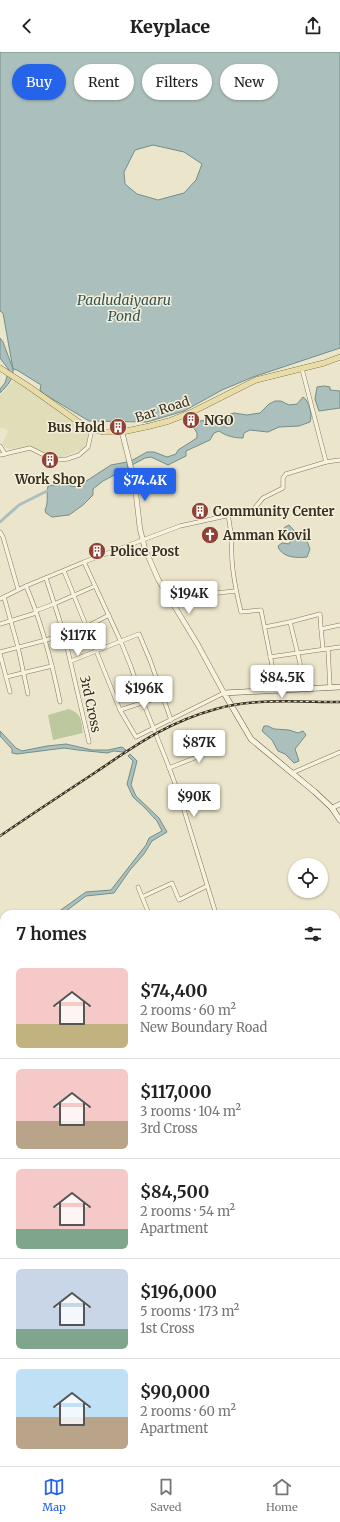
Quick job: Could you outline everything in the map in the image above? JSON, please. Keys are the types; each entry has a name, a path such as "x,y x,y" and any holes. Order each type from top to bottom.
{"main road":[{"name":"Bar Road","path":"0,368 87,428 104,432 122,432 150,426 192,412 256,380 324,363 340,357"},
{"path":"340,687 224,694 251,739 332,808 340,820"}],"street":[{"path":"302,369 326,462"},
{"path":"0,455 30,448 50,458 58,460 67,459 79,455 88,447 92,429"},
{"path":"64,571 120,710 136,737 224,694 198,645 168,598 158,579 140,529 136,494 122,432"},
{"path":"0,446 5,454"},
{"path":"28,694 18,647 2,598 18,589 84,562 180,526 253,510 263,498 283,488 283,478 286,474 326,462 340,460"},
{"path":"228,516 236,591 241,612 261,610 277,690"},
{"path":"0,532 3,537 18,589"},
{"path":"84,562 121,642 154,728 169,768 215,910"},
{"name":"3rd Cross","path":"46,578 64,634 82,718 89,742"},
{"path":"26,586 46,640 60,702"},
{"path":"0,624 35,612 95,586"},
{"path":"168,598 236,591"},
{"path":"265,627 320,614 323,649"},
{"path":"10,692 0,653 86,627 109,615"},
{"path":"290,622 300,663 301,689"},
{"path":"322,629 340,625"},
{"path":"71,661 139,634 171,720"},
{"path":"270,656 340,647"},
{"path":"328,649 330,687"},
{"path":"6,677 24,674 52,666"},
{"path":"120,710 163,696"},
{"path":"169,768 222,747"},
{"path":"292,773 340,752"},
{"path":"332,808 340,804"},
{"path":"142,897 172,883 179,900 207,886"},
{"path":"138,887 147,910"}],"shaded area":[{"path":"14,381 18,381 87,429 89,439 82,449 60,458 50,457 40,451 22,448 6,448 2,444 8,432 6,429 0,428 0,395"}],"green space":[{"path":"69,709 79,715 83,733 53,740 48,715"}],"water":[{"name":"Paaludaiyaaru Pond","path":"0,52 340,52 340,348 253,377 222,390 184,411 147,422 89,421 44,394 40,390 41,385 13,369 3,313 0,311","holes":["153,145 184,152 202,164 196,180 184,193 158,200 137,194 125,184 124,172 135,150"]},
{"path":"0,338 3,342 13,369 13,373 10,382 0,393 0,389 5,383 9,370 0,358"},
{"path":"317,387 330,387 330,390 340,391 340,408 319,411 315,399"},
{"path":"303,397 307,401 310,408 310,422 299,426 279,427 268,432 250,430 244,433 243,438 236,438 219,431 214,433 210,440 186,451 186,456 168,465 151,457 145,458 132,465 131,461 147,452 154,452 167,457 176,454 178,450 197,438 197,433 193,426 199,421 211,420 234,413 247,415 260,413 269,404 275,401 281,401 289,405 297,404"},
{"path":"127,462 128,468 103,481 93,489 93,495 83,505 69,515 52,517 46,513 45,510 47,504 48,486 60,484 77,487 111,465"},
{"path":"289,525 301,538 307,541 310,549 307,557 288,556 279,549 278,546 282,543 289,544 292,539 285,536 282,531"},
{"path":"264,726 298,733 303,731 306,735 295,749 299,761 294,763 285,754 278,751 272,740 262,731"},
{"path":"0,731 16,748 22,751 66,744 92,750 108,750 122,747 126,750 123,752 114,751 107,753 64,748 17,754 12,753 12,749 0,736"},
{"path":"130,754 137,761 131,785 136,796 159,818 167,832 152,841 144,854 130,870 114,893 86,896 67,910 61,910 86,892 111,890 146,845 149,838 162,831 157,821 133,797 127,784 133,761 128,756"}],"waterway":[{"path":"0,522 19,505 47,491"}],"railway":[{"path":"0,836 153,735 199,714 246,703 278,701 340,702"}],"place":[{"name":"NGO","path":"191,420"},
{"name":"Bus Hold","path":"118,427"},
{"name":"Work Shop","path":"50,460"},
{"name":"Community Center","path":"200,511"},
{"name":"Amman Kovil","path":"210,535"},
{"name":"Police Post","path":"97,551"}]}
